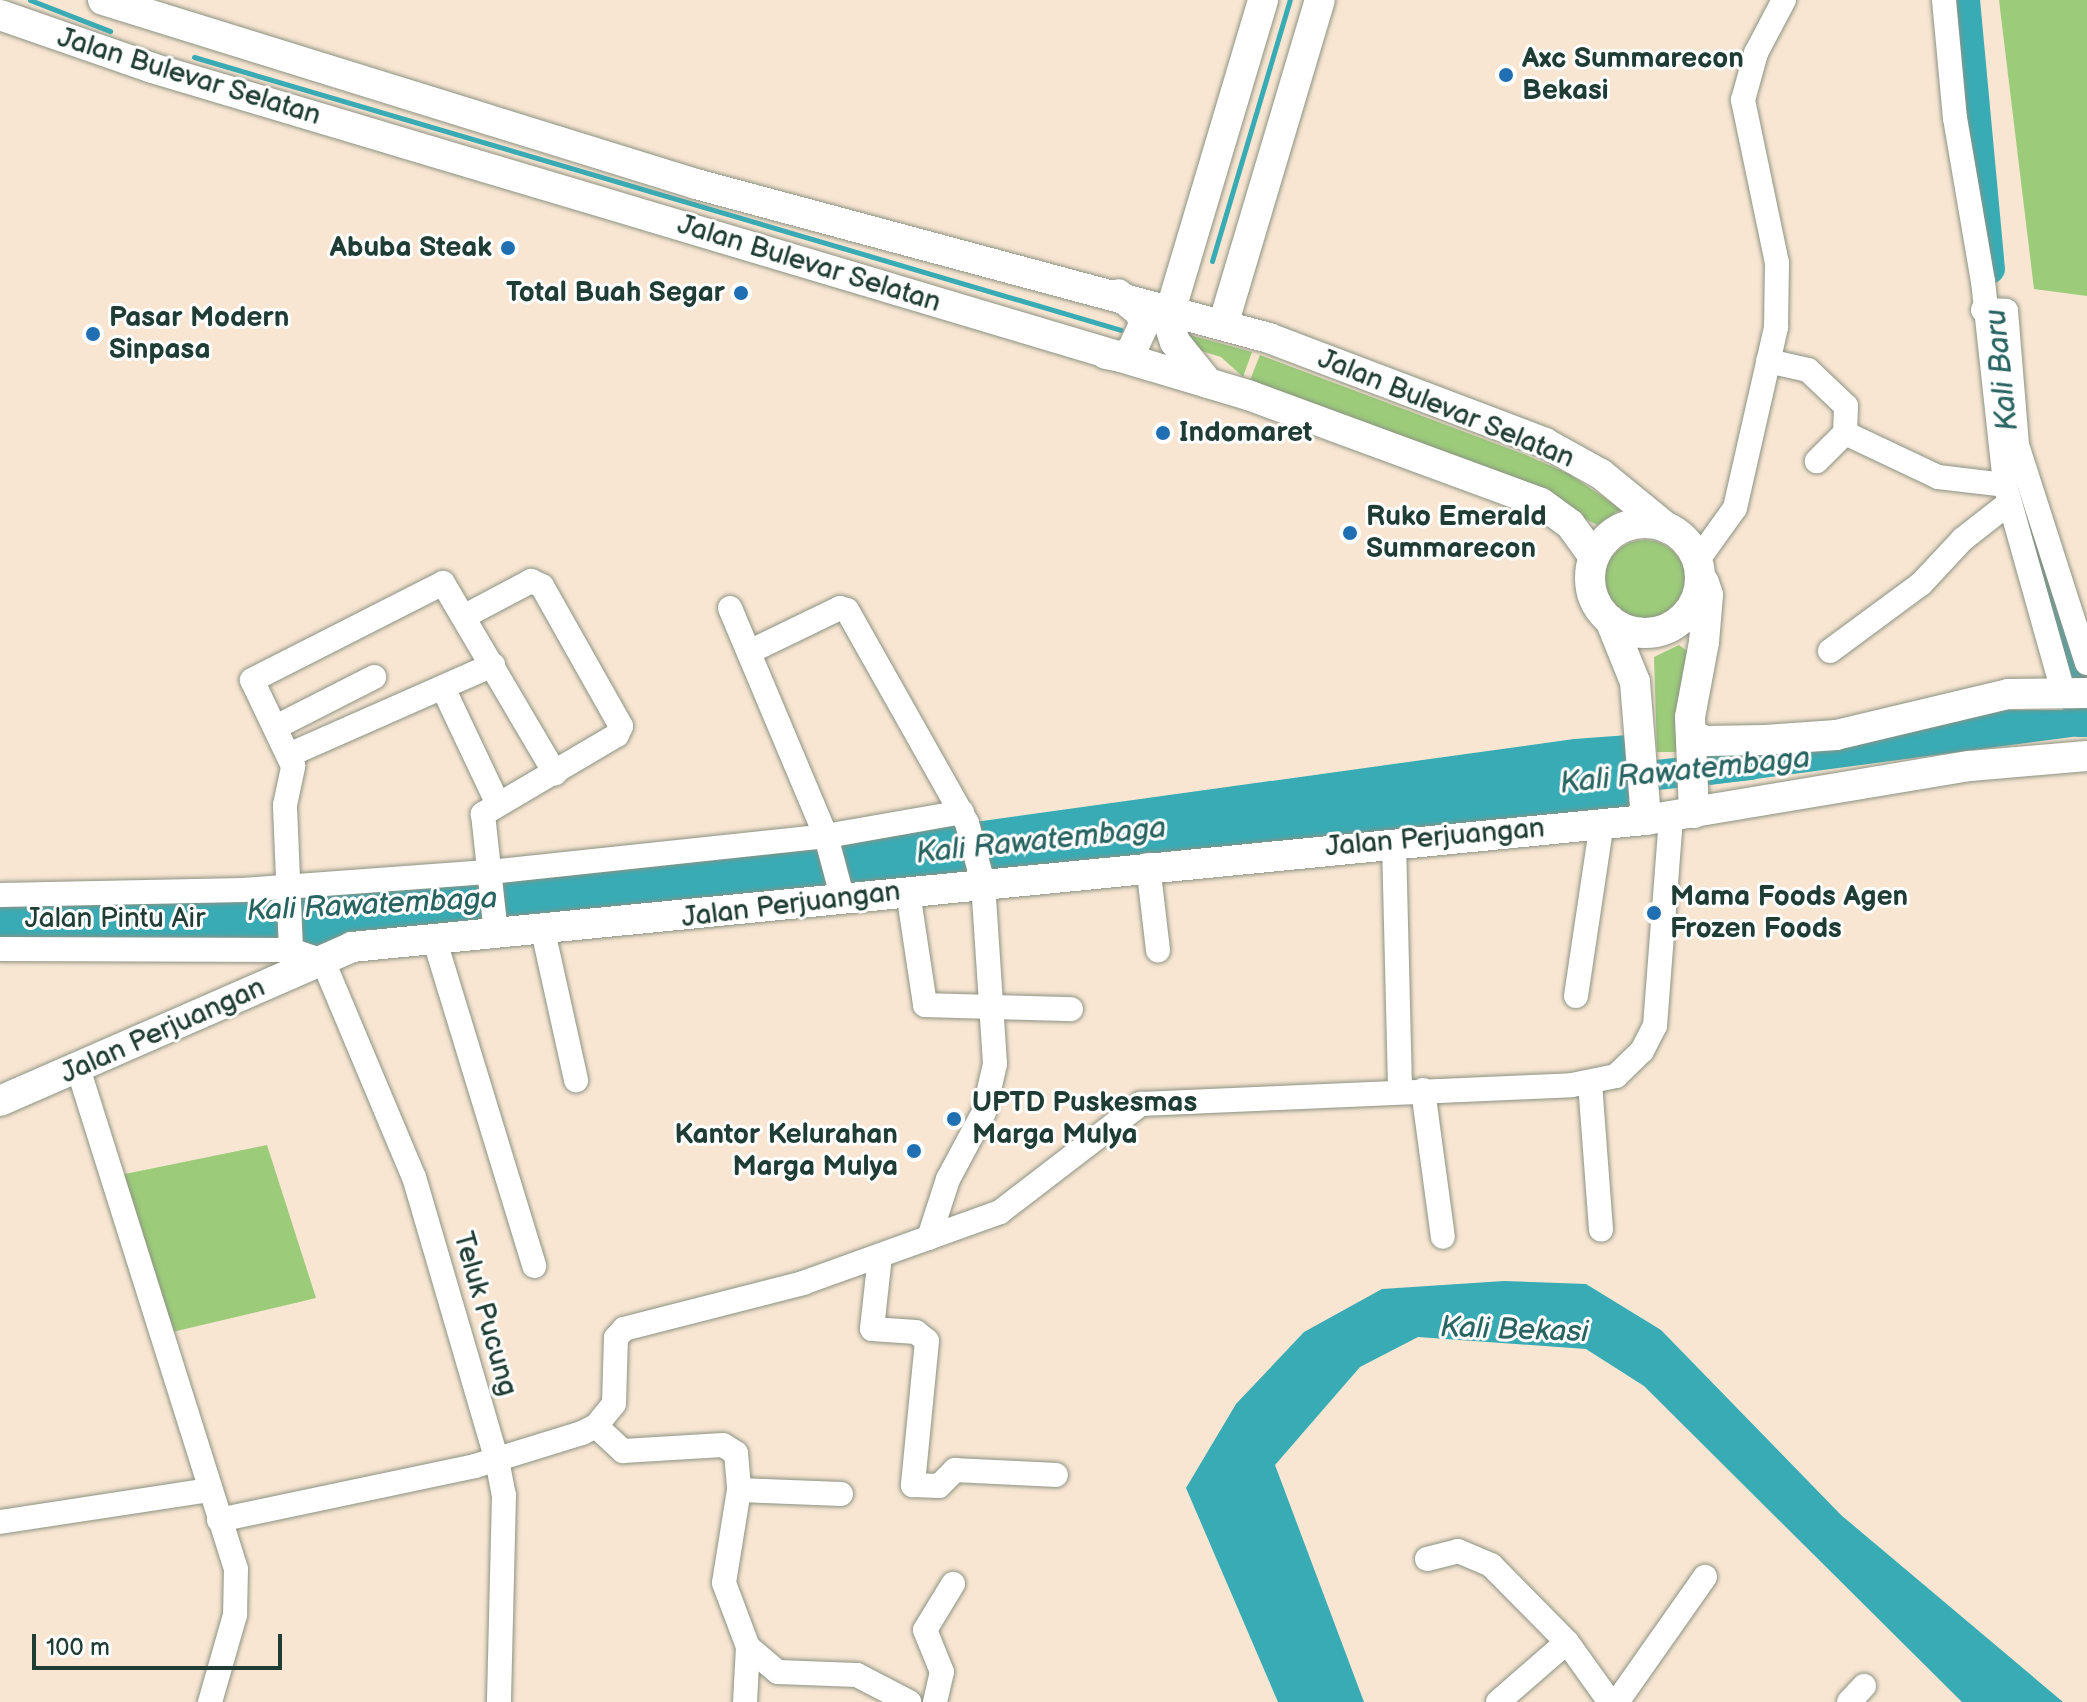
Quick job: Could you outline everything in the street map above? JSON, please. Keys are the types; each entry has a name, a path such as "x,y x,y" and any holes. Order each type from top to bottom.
{"main road":[{"name":"Jalan Bulevar Selatan","path":"103,0 696,184 1118,294 1175,297 1223,325 1545,443 1601,474 1667,528"},
{"path":"1208,383 1175,342 1169,325 1263,0"},
{"path":"1223,325 1320,0"},
{"name":"Jalan Bulevar Selatan","path":"0,15 138,64 1208,383 1541,503 1576,530 1594,557"},
{"path":"1175,297 1215,306 1232,293"},
{"path":"1104,354 1121,357 1132,350 1144,324 1140,312 1118,294"},
{"path":"1576,530 1585,532 1615,518 1631,499"},
{"path":"1625,527 1667,528 1686,542 1708,595 1690,717 1694,744 1670,809 1643,744 1632,669 1610,620 1591,590 1594,557 1609,535 1625,527"},
{"path":"1610,620 1647,633 1676,623 1697,596 1698,566"},
{"path":"1694,744 1836,735 2008,694 2075,692"},
{"name":"Jalan Perjuangan","path":"0,1101 352,947 496,927 543,931 841,892 908,892 982,875 1148,865 1602,823 1670,809 1970,766 2087,756"}],"street":[{"path":"1698,566 1735,508 1777,319 1778,275 1743,100 1756,53 1784,0"},
{"path":"1944,0 1955,118 1981,269 2017,445 2085,653"},
{"path":"1991,310 2007,494 2075,692"},
{"path":"1768,361 1797,365 1830,385 1847,409 1845,433 1817,461"},
{"path":"1845,433 1938,477 2007,494"},
{"path":"1830,651 1921,584 2007,494"},
{"path":"291,950 285,805 291,754 252,680 438,581 465,616 555,773"},
{"path":"465,616 531,581 542,586 621,726 617,735 482,816 496,927"},
{"path":"730,608 827,842 841,892"},
{"path":"749,652 840,608 847,610 964,818 982,875 993,1086 948,1179 929,1238"},
{"path":"291,754 444,690 493,665"},
{"path":"278,726 374,677"},
{"path":"444,690 498,804"},
{"path":"219,1520 497,1460 596,1426 614,1404 616,1338 624,1329 803,1283 929,1238 1024,1197 1141,1104 1590,1083 1616,1076 1632,1062 1655,1026 1670,809"},
{"path":"0,895 286,887 490,876 827,842 964,818"},
{"path":"1576,996 1602,823"},
{"path":"1394,842 1412,1090 1443,1237"},
{"path":"1148,865 1158,950"},
{"path":"908,892 925,1005 1071,1009"},
{"path":"543,931 576,1080"},
{"path":"434,938 534,1266"},
{"name":"Jalan Pintu Air","path":"0,949 291,950 323,961"},
{"name":"Teluk Pucung","path":"323,961 414,1177 497,1460 504,1495 499,1702"},
{"path":"78,1068 236,1569 237,1599 210,1702"},
{"path":"1590,1083 1601,1230"},
{"path":"880,1256 872,1329 916,1332 927,1341 913,1485 939,1486 955,1470 1056,1475"},
{"path":"596,1426 623,1451 730,1448 740,1461 739,1490 724,1583 748,1647 745,1702"},
{"path":"0,1522 209,1490"},
{"path":"739,1490 841,1494"},
{"path":"1427,1559 1458,1551 1481,1557 1567,1642 1610,1702"},
{"path":"1617,1702 1705,1577"},
{"path":"935,1702 942,1672 925,1630 953,1584"},
{"path":"1498,1702 1567,1642"},
{"path":"748,1647 778,1672 857,1675 909,1702"}],"green space":[{"path":"1999,0 2087,0 2087,296 2034,289"},
{"path":"1175,331 1252,352 1243,377 1221,357 1182,345"},
{"path":"1260,355 1526,455 1569,474 1621,509 1597,525 1508,477 1250,380"},
{"path":"1645,540 1661,543 1674,552 1683,565 1686,581 1683,597 1674,610 1661,619 1645,622 1629,619 1616,610 1607,597 1604,581 1607,565 1616,552 1629,543"},
{"path":"1679,645 1687,651 1681,752 1657,752 1654,657"},
{"path":"267,1145 316,1298 164,1334 115,1176"}],"water":[{"path":"2004,710 2087,710 2087,735 1710,785 1708,757 1830,748"},
{"path":"1642,734 1646,820 352,947 0,949 0,895 122,895 968,823 1574,739"},
{"name":"Kali Bekasi","path":"1504,1281 1586,1284 1661,1330 1841,1515 2063,1702 1962,1702 1644,1386 1586,1349 1418,1337 1360,1367 1275,1465 1364,1702 1278,1702 1186,1488 1236,1404 1304,1332 1382,1289"}],"waterway":[{"path":"30,0 110,31"},
{"path":"1212,261 1290,0"},
{"name":"Kali Baru","path":"1965,0 1990,269"},
{"path":"194,57 1121,330"},
{"name":"Kali Baru","path":"2014,483 2073,652 2079,722 2087,722"},
{"name":"Kali Rawatembaga","path":"1619,779 1750,765"}],"place":[{"name":"Axc Summarecon Bekasi","path":"1506,75"},
{"name":"Abuba Steak","path":"508,248"},
{"name":"Total Buah Segar","path":"741,293"},
{"name":"Pasar Modern Sinpasa","path":"93,334"},
{"name":"Indomaret","path":"1163,433"},
{"name":"Ruko Emerald Summarecon","path":"1350,533"},
{"name":"Mama Foods Agen Frozen Foods","path":"1654,913"},
{"name":"UPTD Puskesmas Marga Mulya","path":"954,1119"},
{"name":"Kantor Kelurahan Marga Mulya","path":"914,1151"}]}
